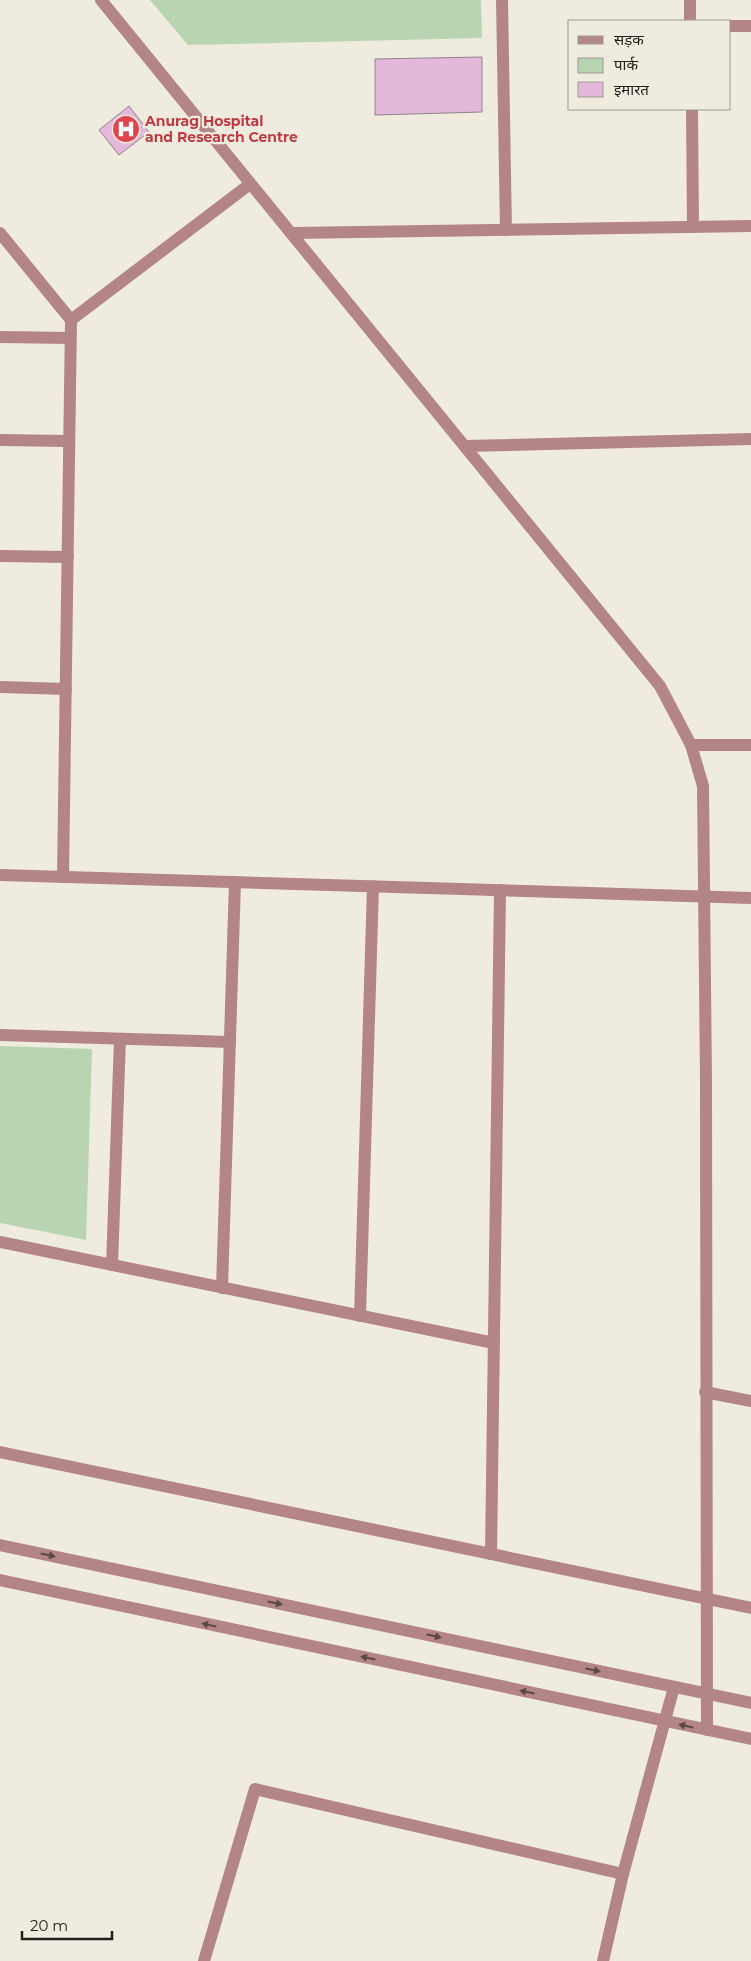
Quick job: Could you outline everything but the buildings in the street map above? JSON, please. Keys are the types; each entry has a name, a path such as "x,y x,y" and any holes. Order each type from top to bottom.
{"street":[{"path":"101,0 660,686 691,745 703,786 707,1730"},
{"path":"502,0 506,230"},
{"path":"690,0 690,20"},
{"path":"731,26 751,26"},
{"path":"692,110 693,227"},
{"path":"71,320 250,184"},
{"path":"291,233 751,226"},
{"path":"0,233 71,320 64,877"},
{"path":"0,337 70,338"},
{"path":"465,446 751,439"},
{"path":"0,440 69,441"},
{"path":"0,556 68,558"},
{"path":"0,687 66,689"},
{"path":"691,745 751,745"},
{"path":"0,875 751,898"},
{"path":"222,1288 235,882"},
{"path":"360,1316 373,886"},
{"path":"491,1554 500,890"},
{"path":"0,1035 230,1042"},
{"path":"112,1265 120,1039"},
{"path":"0,1242 494,1343"},
{"path":"705,1392 751,1401"},
{"path":"0,1452 751,1608"},
{"path":"0,1545 751,1703"},
{"path":"0,1580 751,1739"},
{"path":"603,1961 623,1874 674,1687"},
{"path":"204,1961 255,1789 623,1874"}],"green space":[{"path":"150,0 481,0 482,38 188,45"},
{"path":"0,1046 92,1049 86,1240 0,1223"}],"place":[{"name":"Anurag Hospital and Research Centre","path":"126,129"}]}
